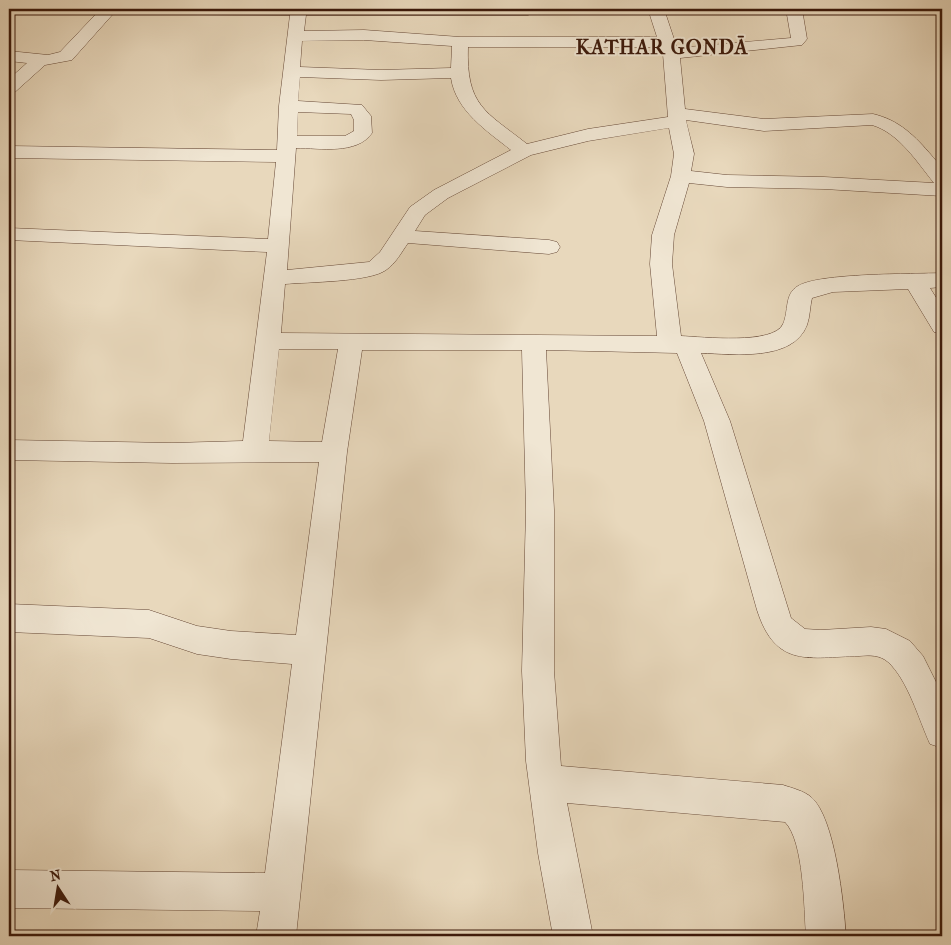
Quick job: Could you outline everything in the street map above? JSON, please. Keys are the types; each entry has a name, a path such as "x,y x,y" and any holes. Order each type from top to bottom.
{"street":[{"path":"101,9 160,11 528,10"},
{"path":"9,56 59,59 66,56 109,9"},
{"path":"656,9 669,48 676,117 684,154 681,176 663,236 661,255 678,346 716,421 780,628 792,638 811,645 870,641 886,643 899,650 909,662 942,732"},
{"path":"295,36 364,35 460,42 669,48 796,42 800,39 800,34 794,9"},
{"path":"255,451 275,278 287,149 291,72 299,10"},
{"path":"460,42 462,89 472,106 524,151"},
{"path":"9,88 40,59"},
{"path":"291,72 381,75 460,73"},
{"path":"9,152 287,149 345,142 354,140 363,133 363,117 361,112 356,109 288,106"},
{"path":"275,278 358,271 376,267 388,257 416,211 441,194 524,151 588,135 676,117 703,115 733,122 767,125 873,119 883,121 899,132 942,181"},
{"path":"681,176 727,181 824,183 942,190"},
{"path":"9,234 278,246"},
{"path":"400,236 549,247"},
{"path":"268,341 534,342 748,346 772,343 787,336 795,325 801,296 807,290 818,286 929,281 942,326"},
{"path":"276,936 334,452 352,341"},
{"path":"534,342 540,510 538,671 543,760 557,853 573,936"},
{"path":"9,450 172,453 334,452"},
{"path":"9,618 149,624 197,640 231,645 311,651"},
{"path":"547,783 783,802 800,811 811,830 816,854 826,936"},
{"path":"9,890 281,892"}],"district":[{"name":"KATHAR GONDĀ","path":"662,47"}]}
